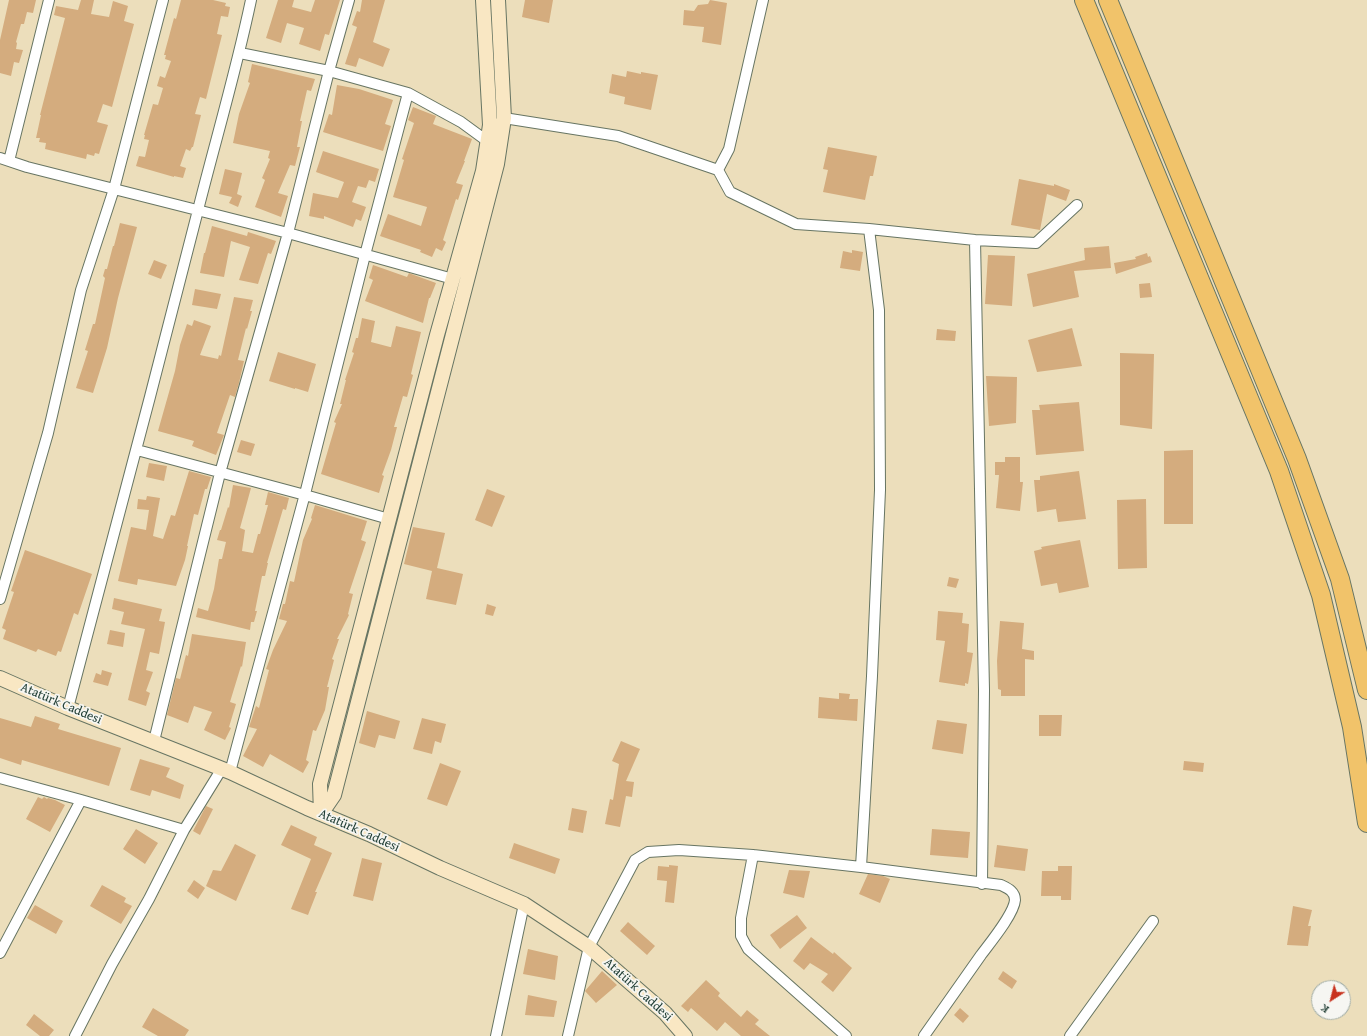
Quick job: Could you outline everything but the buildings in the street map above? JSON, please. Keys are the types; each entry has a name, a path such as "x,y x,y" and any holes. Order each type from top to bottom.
{"highway":[{"path":"1084,0 1284,486 1321,595 1352,727 1367,823"},
{"path":"1108,0 1297,459 1340,579 1367,690"}],"street":[{"path":"49,0 4,160 288,233 452,279"},
{"path":"0,599 48,433 81,290 114,189 163,0"},
{"path":"68,708 137,450 198,210 240,53 251,0"},
{"path":"154,741 220,473 288,233 329,71 349,0"},
{"path":"322,814 320,784 452,279 483,171 490,125 483,0"},
{"path":"322,814 334,795 497,164 504,118 498,0"},
{"path":"718,170 729,149 763,0"},
{"path":"240,53 329,71 408,92 461,122 487,141"},
{"path":"75,1036 112,964 149,899 184,830 226,771 305,495 365,255 408,92"},
{"path":"504,118 618,136 718,170 730,192 796,224 869,229 975,240 1036,243 1076,205"},
{"path":"861,867 872,676 880,490 879,310 869,229"},
{"path":"975,240 984,690 982,884"},
{"path":"137,450 305,495 389,520"},
{"name":"Atatürk Caddesi","path":"0,678 68,708 226,771 524,904 589,947 665,1013 686,1036"},
{"path":"0,778 184,830"},
{"path":"0,953 81,800"},
{"path":"568,1036 589,947 635,860 648,852 679,850 753,855 861,867 1008,888 1013,894 1015,900 1001,928 924,1036"},
{"path":"753,855 741,918 741,936 748,949 846,1036"},
{"path":"496,1036 524,904"},
{"path":"1070,1036 1153,921"}]}
